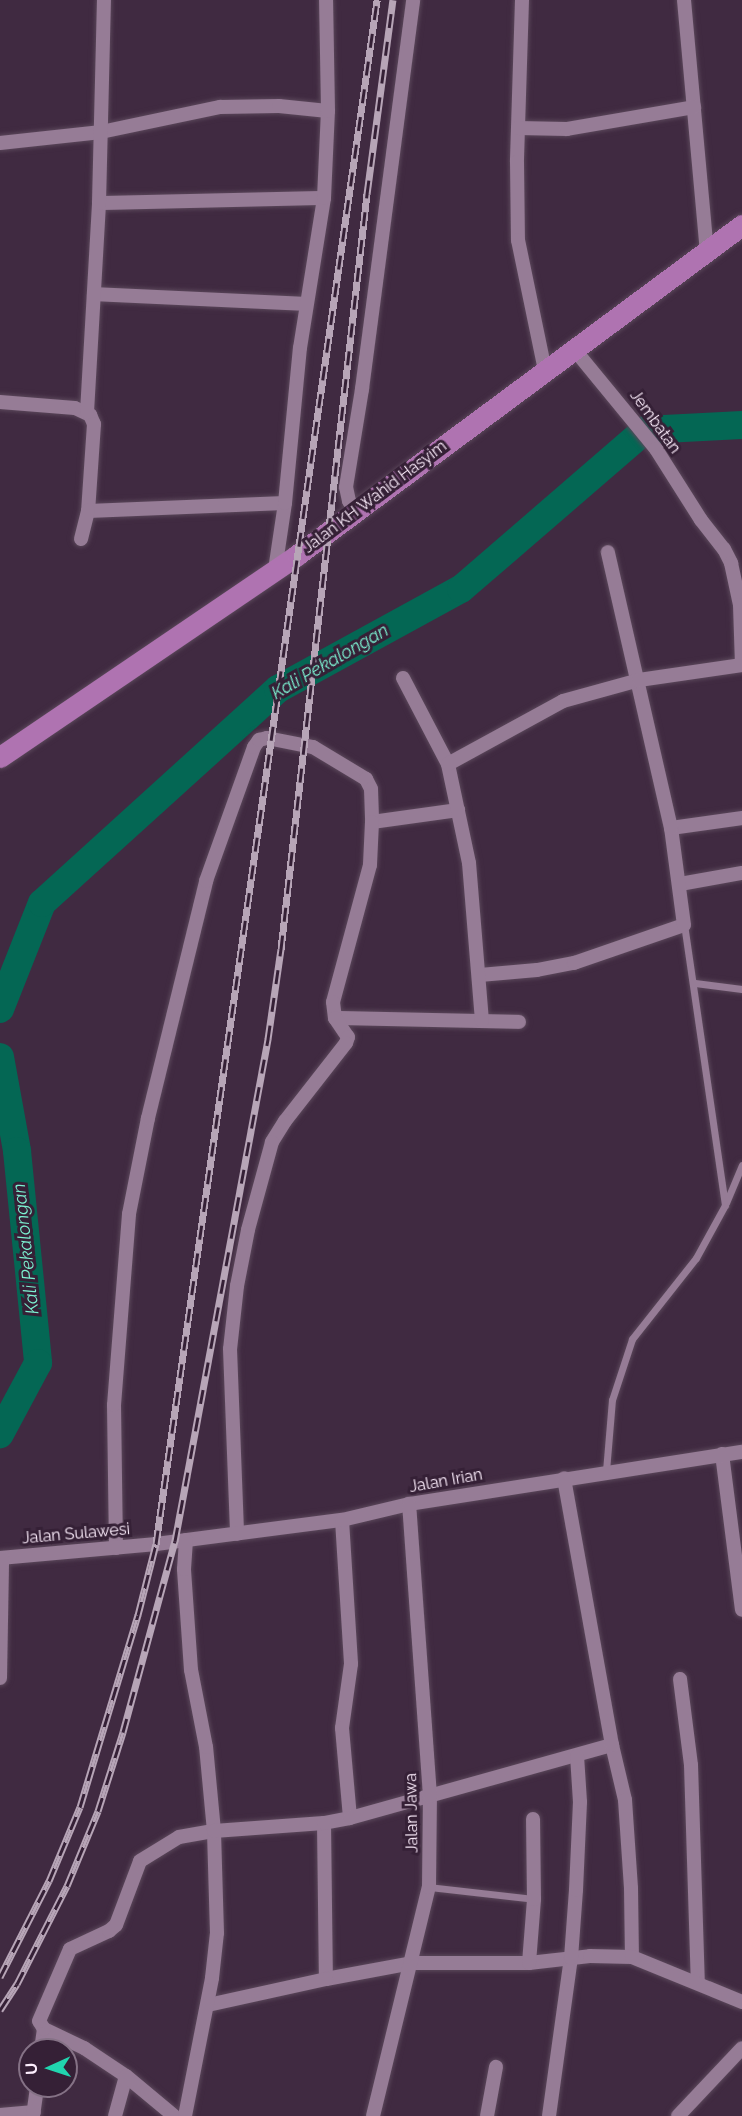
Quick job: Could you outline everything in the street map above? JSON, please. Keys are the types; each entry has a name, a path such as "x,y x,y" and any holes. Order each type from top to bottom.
{"main road":[{"name":"Jalan KH Wahid Hasyim","path":"0,757 193,628 275,570 742,225"}],"street":[{"path":"81,539 88,511 94,424 87,412 99,203 104,0"},
{"path":"275,570 285,503 306,304 324,198 328,111 326,0"},
{"path":"356,511 349,501 346,487 362,388 413,0"},
{"path":"522,0 518,128 518,240 545,370"},
{"path":"684,0 707,252"},
{"path":"0,143 100,132 220,106 279,106 328,111"},
{"path":"518,128 567,129 694,107"},
{"path":"99,203 324,198"},
{"path":"94,294 306,304"},
{"name":"Jembatan","path":"574,349 618,399 649,440 701,520 724,549 731,563 740,604 742,665"},
{"path":"0,402 87,412"},
{"path":"88,511 285,503"},
{"path":"480,975 537,970 574,963 684,925 671,828 608,552"},
{"path":"448,764 554,705 639,680 742,665"},
{"path":"403,678 448,764 469,863 482,1021"},
{"path":"116,1548 114,1405 129,1214 148,1118 206,881 254,747 259,741 267,738 321,750 338,764 366,779 371,789 372,822 370,865 333,1002 335,1018 348,1037 346,1043 285,1121 272,1142 261,1179 237,1286 230,1349 237,1534"},
{"path":"372,822 458,810"},
{"path":"671,828 742,818"},
{"path":"680,884 742,873"},
{"path":"335,1018 519,1022"},
{"name":"Jalan Irian","path":"156,1544 342,1520 409,1504 742,1452"},
{"path":"722,1454 742,1610"},
{"path":"564,1478 612,1745 625,1800 631,1888 632,1957"},
{"name":"Jalan Jawa","path":"374,2116 429,1887 430,1796 409,1504"},
{"path":"342,1520 351,1664 342,1728 350,1818"},
{"path":"185,2116 208,2005 217,1933 214,1831 206,1747 190,1670 184,1569 186,1540"},
{"name":"Jalan Sulawesi","path":"1,1558 156,1544"},
{"path":"0,1678 1,1558"},
{"path":"680,1679 691,1765 698,1983"},
{"path":"174,2116 126,2076 84,2048 40,2025 40,2016 70,1948 109,1931 116,1924 140,1861 179,1838 214,1831 324,1823 350,1818 612,1745"},
{"path":"549,2116 571,1958 580,1802 577,1756"},
{"path":"529,1963 534,1899 533,1819"},
{"path":"324,1823 326,1979"},
{"path":"208,2005 412,1963 529,1963 590,1956 632,1957 742,2002"},
{"path":"43,2038 44,2029"},
{"path":"682,2114 742,2048"},
{"path":"487,2116 496,2067"},
{"path":"115,2116 126,2076"},
{"path":"0,2115 34,2114 36,2098"}],"lane":[{"path":"684,925 695,983 725,1205"},
{"path":"695,983 742,989"},
{"path":"606,1472 612,1400 632,1339 696,1258 725,1205 742,1165"},
{"path":"429,1887 534,1899"}],"waterway":[{"name":"Kali Pekalongan","path":"0,1009 42,903 278,689 461,589 645,430 742,425"},
{"name":"Kali Pekalongan","path":"0,1057 17,1151 38,1363 0,1434"}],"railway":[{"path":"0,1977 49,1881 80,1807 138,1615 156,1544 377,0"},
{"path":"0,2010 17,1984 67,1886 98,1811 123,1732 175,1541 268,1039 281,949 367,194 393,0"}]}
